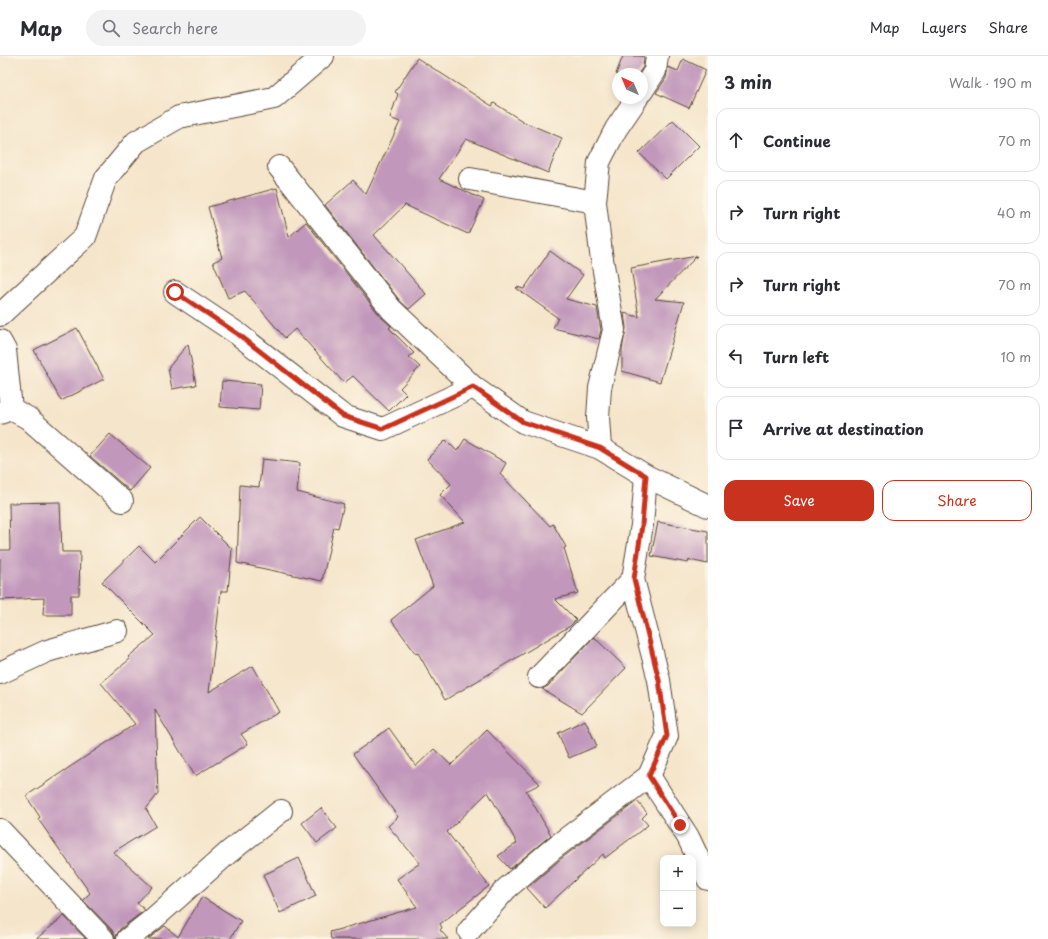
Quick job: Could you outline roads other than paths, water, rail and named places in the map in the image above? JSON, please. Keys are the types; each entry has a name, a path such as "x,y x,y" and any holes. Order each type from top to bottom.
{"street":[{"path":"0,315 85,237 106,178 136,142 179,117 274,98 323,56"},
{"path":"648,82 655,72 657,56"},
{"path":"600,448 598,417 600,388 614,330 601,253 595,202 599,162 616,129 633,104"},
{"path":"280,167 391,309 473,387 523,422 600,448 646,476 708,506"},
{"path":"470,179 595,202"},
{"path":"175,292 238,334 343,416 383,429 473,387"},
{"path":"0,341 5,350 6,411 28,418 122,501"},
{"path":"469,931 506,889 554,848 649,776 667,736 659,680 634,579 642,525 646,476"},
{"path":"539,677 634,579"},
{"path":"0,673 47,651 117,631"},
{"path":"649,776 688,837 708,879"},
{"path":"128,939 152,920 229,852 281,811"},
{"path":"0,830 103,939"}]}
